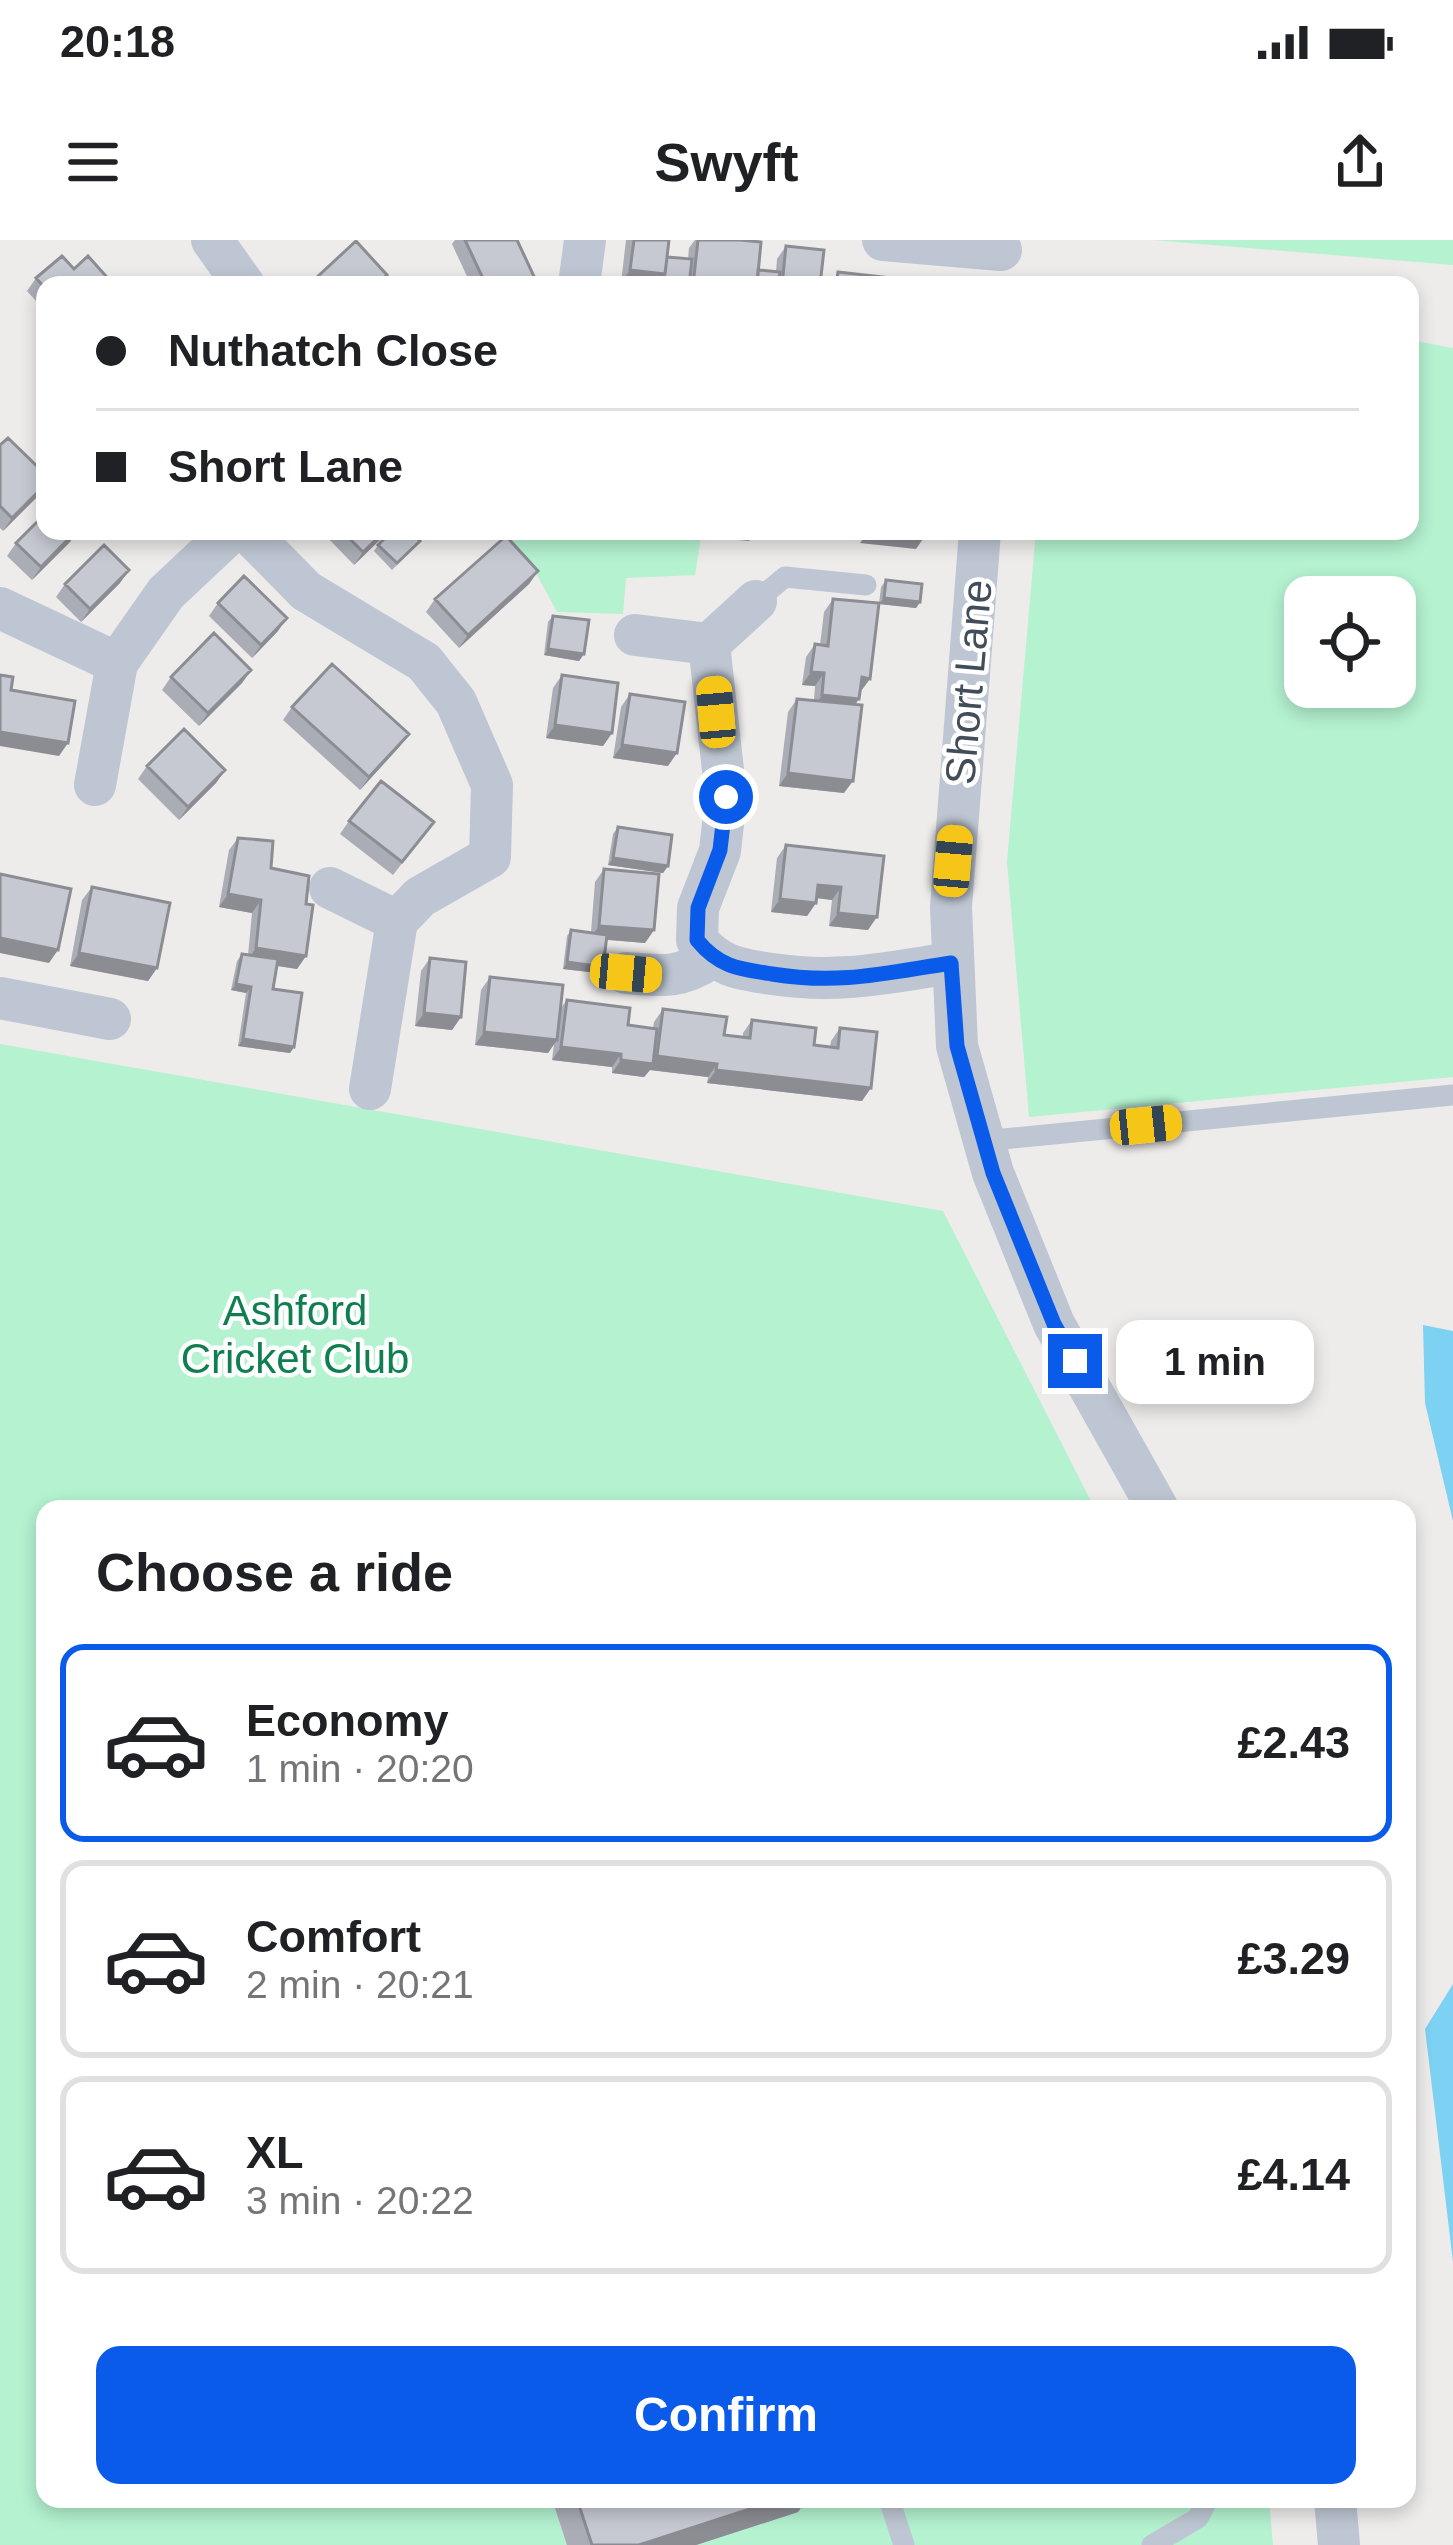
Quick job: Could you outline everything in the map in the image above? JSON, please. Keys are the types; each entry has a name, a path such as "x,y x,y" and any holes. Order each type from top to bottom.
{"street":[{"path":"212,240 238,276"},
{"path":"581,276 585,240"},
{"path":"883,240 1000,258"},
{"path":"95,785 117,663 166,593 222,540"},
{"path":"256,540 307,591 424,662 456,702 492,785 490,857 420,898 397,921 370,1090"},
{"name":"Short Lane","path":"979,540 953,861 951,963 957,1046 993,1173 1054,1324 1153,1500"},
{"path":"635,635 710,644 757,602"},
{"path":"0,608 117,663"},
{"path":"710,644 726,797 720,850 698,908 697,940 711,958 738,969 811,980 849,980 951,963"},
{"path":"330,888 397,921"},
{"path":"626,973 666,976 690,972 711,958"},
{"path":"0,998 110,1019"},
{"path":"1336,2508 1339,2545"}],"lane":[{"path":"757,602 785,577 866,585"},
{"path":"983,1141 1453,1095"},
{"path":"892,2508 904,2545"},
{"path":"1152,2545 1198,2518 1203,2508"}],"green space":[{"path":"1153,240 1453,240 1453,265"},
{"path":"1419,342 1453,348 1453,1077 1029,1117 1007,862 1035,540 1419,540"},
{"path":"508,540 701,540 695,575 626,578 623,614 557,612 536,573"},
{"name":"Ashford Cricket Club","path":"0,1044 943,1211 1090,1500 36,1500 36,2508 1270,2508 1273,2545 0,2545"}],"water":[{"path":"1423,1325 1453,1331 1453,1521 1425,1403"},
{"path":"1453,1984 1453,2262 1425,2029"}],"building":[{"path":"465,240 517,240 534,276 482,276"},
{"path":"634,240 669,240 665,274 630,270"},
{"path":"698,240 761,242 758,276 694,276"},
{"path":"356,241 387,275 386,276 318,276"},
{"path":"786,246 824,250 821,276 783,276"},
{"path":"62,256 74,269 88,256 106,276 38,276"},
{"path":"667,257 692,259 690,276 665,274"},
{"path":"758,270 780,272 779,276 758,276"},
{"path":"8,438 36,465 36,494 12,518 0,506 0,445"},
{"path":"36,523 36,540 67,540 41,567 16,543"},
{"path":"351,540 376,540 363,552"},
{"path":"383,540 420,541 397,563 378,545"},
{"path":"501,540 510,540 538,571 468,635 435,599"},
{"path":"104,545 129,570 90,609 65,584"},
{"path":"244,576 287,618 261,645 218,603"},
{"path":"886,580 922,584 920,602 884,598"},
{"path":"833,599 879,603 870,679 862,677 859,699 822,695 824,673 811,672 815,644 828,646"},
{"path":"553,616 589,620 584,654 548,649"},
{"path":"214,633 251,670 208,713 171,677"},
{"path":"332,664 409,734 369,777 292,707"},
{"path":"0,675 13,677 11,690 75,701 68,743 0,732"},
{"path":"562,675 618,683 612,733 555,725"},
{"path":"630,694 685,702 677,753 622,745"},
{"path":"797,699 862,705 853,781 788,773"},
{"path":"184,729 225,770 188,807 147,766"},
{"path":"381,781 434,822 402,862 349,821"},
{"path":"618,827 672,835 668,866 613,858"},
{"path":"238,838 273,841 271,868 309,876 306,904 313,905 306,956 256,948 261,900 228,894"},
{"path":"786,845 884,856 877,917 838,913 841,887 818,885 816,903 780,899"},
{"path":"604,869 659,874 654,930 599,926"},
{"path":"0,874 71,889 58,950 0,938"},
{"path":"92,887 170,903 157,968 79,953"},
{"path":"571,930 607,935 603,967 567,962"},
{"path":"242,954 278,959 273,989 302,993 294,1047 243,1039 251,987 236,984"},
{"path":"430,958 466,962 461,1017 424,1013"},
{"path":"490,977 563,985 557,1040 484,1032"},
{"path":"567,1000 630,1008 628,1025 657,1029 653,1064 621,1060 621,1054 561,1047"},
{"path":"663,1009 727,1017 724,1035 750,1038 752,1020 816,1028 814,1045 838,1048 840,1028 877,1032 871,1088 716,1070 717,1064 657,1056"},
{"path":"580,2508 752,2508 639,2545 592,2545"}],"route":[{"path":"726,797 720,850 698,908 697,940 711,958 738,969 811,980 849,980 951,963 957,1046 993,1173 1054,1324 1075,1361"}]}
